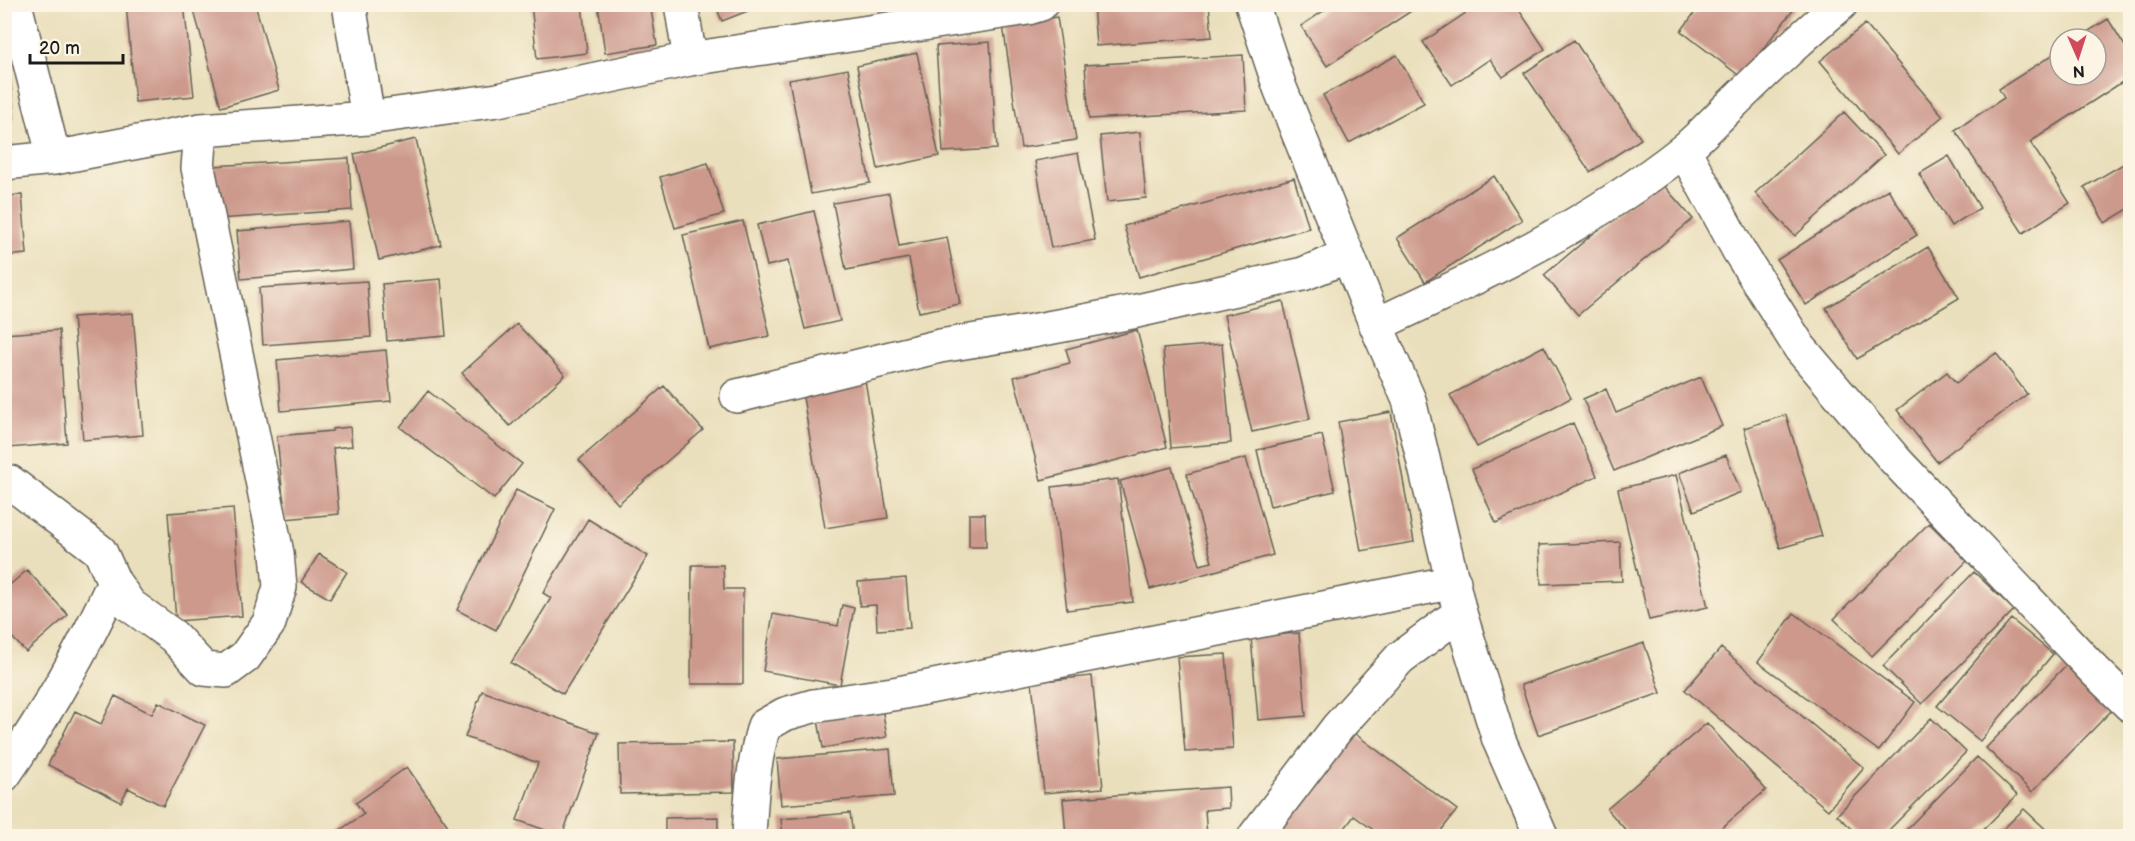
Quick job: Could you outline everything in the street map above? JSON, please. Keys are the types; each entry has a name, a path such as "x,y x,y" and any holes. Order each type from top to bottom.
{"street":[{"path":"15,4 54,158"},
{"path":"349,4 368,118"},
{"path":"681,4 690,59"},
{"path":"1252,4 1280,88 1376,325 1409,400 1457,597 1499,740 1541,837"},
{"path":"1376,325 1461,285 1557,235 1619,198 1684,150 1804,35 1841,4"},
{"path":"4,163 54,158 201,130 368,118 498,100 690,59 1032,6"},
{"path":"4,482 10,482 52,512 100,551 114,582 130,605 173,636 204,669 226,671 245,657 269,623 280,587 277,553 198,168 201,130"},
{"path":"1684,150 1739,251 1800,348 1896,461 2130,705"},
{"path":"737,396 940,346 1137,311 1303,274 1348,256"},
{"path":"4,775 43,719 94,626 114,582"},
{"path":"749,837 752,784 758,746 764,726 785,714 813,706 1457,597"},
{"path":"1255,837 1338,726 1457,597"}],"building":[{"path":"126,4 184,4 194,96 135,102"},
{"path":"192,4 255,4 279,90 221,107"},
{"path":"531,4 582,4 587,53 537,59"},
{"path":"598,4 650,4 657,45 605,53"},
{"path":"715,4 763,4 763,5 722,21"},
{"path":"1093,4 1209,4 1212,37 1096,46"},
{"path":"1334,4 1422,4 1327,66 1301,26"},
{"path":"1479,4 1515,4 1545,49 1503,77 1490,59 1452,85 1423,42"},
{"path":"1701,4 1798,4 1741,77 1681,31"},
{"path":"1057,17 1076,140 1021,148 1003,25"},
{"path":"2108,19 2130,54 2130,77 2030,142 2070,203 2023,233 1955,130 2004,98 1999,89 2048,58 2048,87 2108,87 2108,27 2095,27"},
{"path":"1865,24 1943,116 1898,154 1820,61"},
{"path":"4,29 6,29 14,119 4,120"},
{"path":"1574,40 1641,139 1590,172 1524,73"},
{"path":"990,42 997,149 943,152 936,46"},
{"path":"917,53 939,156 878,169 857,66"},
{"path":"1243,55 1246,110 1089,119 1085,65"},
{"path":"1397,55 1424,103 1349,143 1323,95"},
{"path":"848,69 870,183 811,194 789,80"},
{"path":"1844,112 1884,155 1795,236 1755,193"},
{"path":"1140,132 1146,198 1107,202 1100,136"},
{"path":"416,139 441,245 379,260 354,154"},
{"path":"1078,153 1095,240 1051,248 1035,161"},
{"path":"1949,156 1980,208 1951,226 1919,174"},
{"path":"349,158 352,210 216,219 212,166"},
{"path":"2130,160 2130,208 2105,223 2084,187"},
{"path":"708,163 724,214 675,228 660,177"},
{"path":"1494,176 1522,220 1425,282 1397,238"},
{"path":"1294,178 1309,228 1139,277 1124,226"},
{"path":"1658,179 1693,219 1578,315 1544,275"},
{"path":"1888,189 1917,235 1806,305 1777,260"},
{"path":"889,193 899,246 947,237 960,304 919,312 909,258 846,270 833,203"},
{"path":"22,195 27,254 4,256 4,196"},
{"path":"814,211 840,321 805,329 788,261 767,266 757,225"},
{"path":"349,221 353,269 241,279 237,231"},
{"path":"743,221 770,336 709,349 683,235"},
{"path":"1928,247 1959,298 1857,359 1826,308"},
{"path":"441,279 446,336 387,341 382,284"},
{"path":"367,281 371,337 263,345 259,288"},
{"path":"1283,301 1310,419 1252,432 1224,315"},
{"path":"133,313 143,435 83,440 73,317"},
{"path":"517,324 565,375 510,426 462,373"},
{"path":"59,330 67,443 8,448 4,403 4,334"},
{"path":"1137,330 1167,447 1041,480 1014,377 1070,363 1066,349"},
{"path":"1222,344 1231,443 1171,448 1163,349"},
{"path":"1544,346 1571,398 1477,447 1450,395"},
{"path":"386,350 391,401 281,411 277,360"},
{"path":"1996,353 2027,394 1937,462 1897,410 1947,372 1956,383"},
{"path":"1701,377 1722,426 1614,471 1583,399 1606,389 1616,413"},
{"path":"865,380 888,518 825,528 802,391"},
{"path":"664,386 703,430 618,504 579,460"},
{"path":"428,391 522,464 494,499 400,427"},
{"path":"1391,412 1414,542 1361,551 1338,422"},
{"path":"1786,415 1822,536 1780,548 1744,428"},
{"path":"1573,423 1597,476 1496,523 1472,469"},
{"path":"350,427 352,446 333,448 339,514 285,519 277,436"},
{"path":"1322,435 1335,491 1270,506 1257,450"},
{"path":"1726,455 1741,492 1694,511 1679,473"},
{"path":"1246,458 1273,555 1150,589 1120,481 1172,467 1200,565 1212,562 1187,474"},
{"path":"1676,475 1708,607 1649,620 1618,489"},
{"path":"1118,479 1133,602 1067,610 1052,487"},
{"path":"516,490 555,509 496,630 457,610"},
{"path":"233,508 242,616 176,621 168,513"},
{"path":"969,514 985,514 986,547 969,547"},
{"path":"588,519 648,556 563,694 511,663 551,598 543,593"},
{"path":"1929,523 1967,561 1872,656 1834,619"},
{"path":"1620,542 1622,581 1541,584 1539,545"},
{"path":"319,554 347,572 330,599 301,582"},
{"path":"692,565 723,565 724,589 743,589 743,684 691,684"},
{"path":"27,570 68,615 26,652 4,629 10,623 4,617 4,590"},
{"path":"1974,572 2014,610 1922,704 1883,666"},
{"path":"906,578 910,628 877,630 876,605 860,606 858,582"},
{"path":"842,605 854,608 840,685 763,671 773,614 838,626"},
{"path":"1794,613 1915,702 1879,751 1758,662"},
{"path":"2011,619 2053,654 1980,741 1937,706"},
{"path":"1299,633 1306,716 1258,720 1251,637"},
{"path":"1644,643 1661,693 1538,735 1521,685"},
{"path":"1721,648 1864,768 1828,810 1685,690"},
{"path":"1226,654 1233,749 1185,752 1177,657"},
{"path":"2067,664 2113,709 2032,792 1986,748"},
{"path":"1092,676 1103,788 1044,793 1032,682"},
{"path":"482,691 599,733 562,836 517,820 538,763 465,737"},
{"path":"115,696 152,714 158,702 205,725 163,806 128,788 121,802 48,765 75,711 101,724"},
{"path":"882,708 887,737 823,748 818,720"},
{"path":"1931,718 1966,752 1883,836 1860,836 1837,815"},
{"path":"1707,723 1766,790 1712,836 1631,836 1607,809"},
{"path":"1354,733 1457,810 1437,836 1382,836 1354,816 1339,836 1276,836"},
{"path":"733,742 734,792 620,794 619,744"},
{"path":"890,749 894,796 781,805 777,759"},
{"path":"1977,757 2017,795 1977,836 1900,836"},
{"path":"407,767 455,836 331,836 364,814 356,803"},
{"path":"1228,787 1229,808 1205,810 1207,836 1066,836 1063,799"},
{"path":"2024,809 2053,836 1996,836"},
{"path":"850,813 853,836 783,836 781,819"},
{"path":"718,817 718,836 665,836 665,818"}]}
